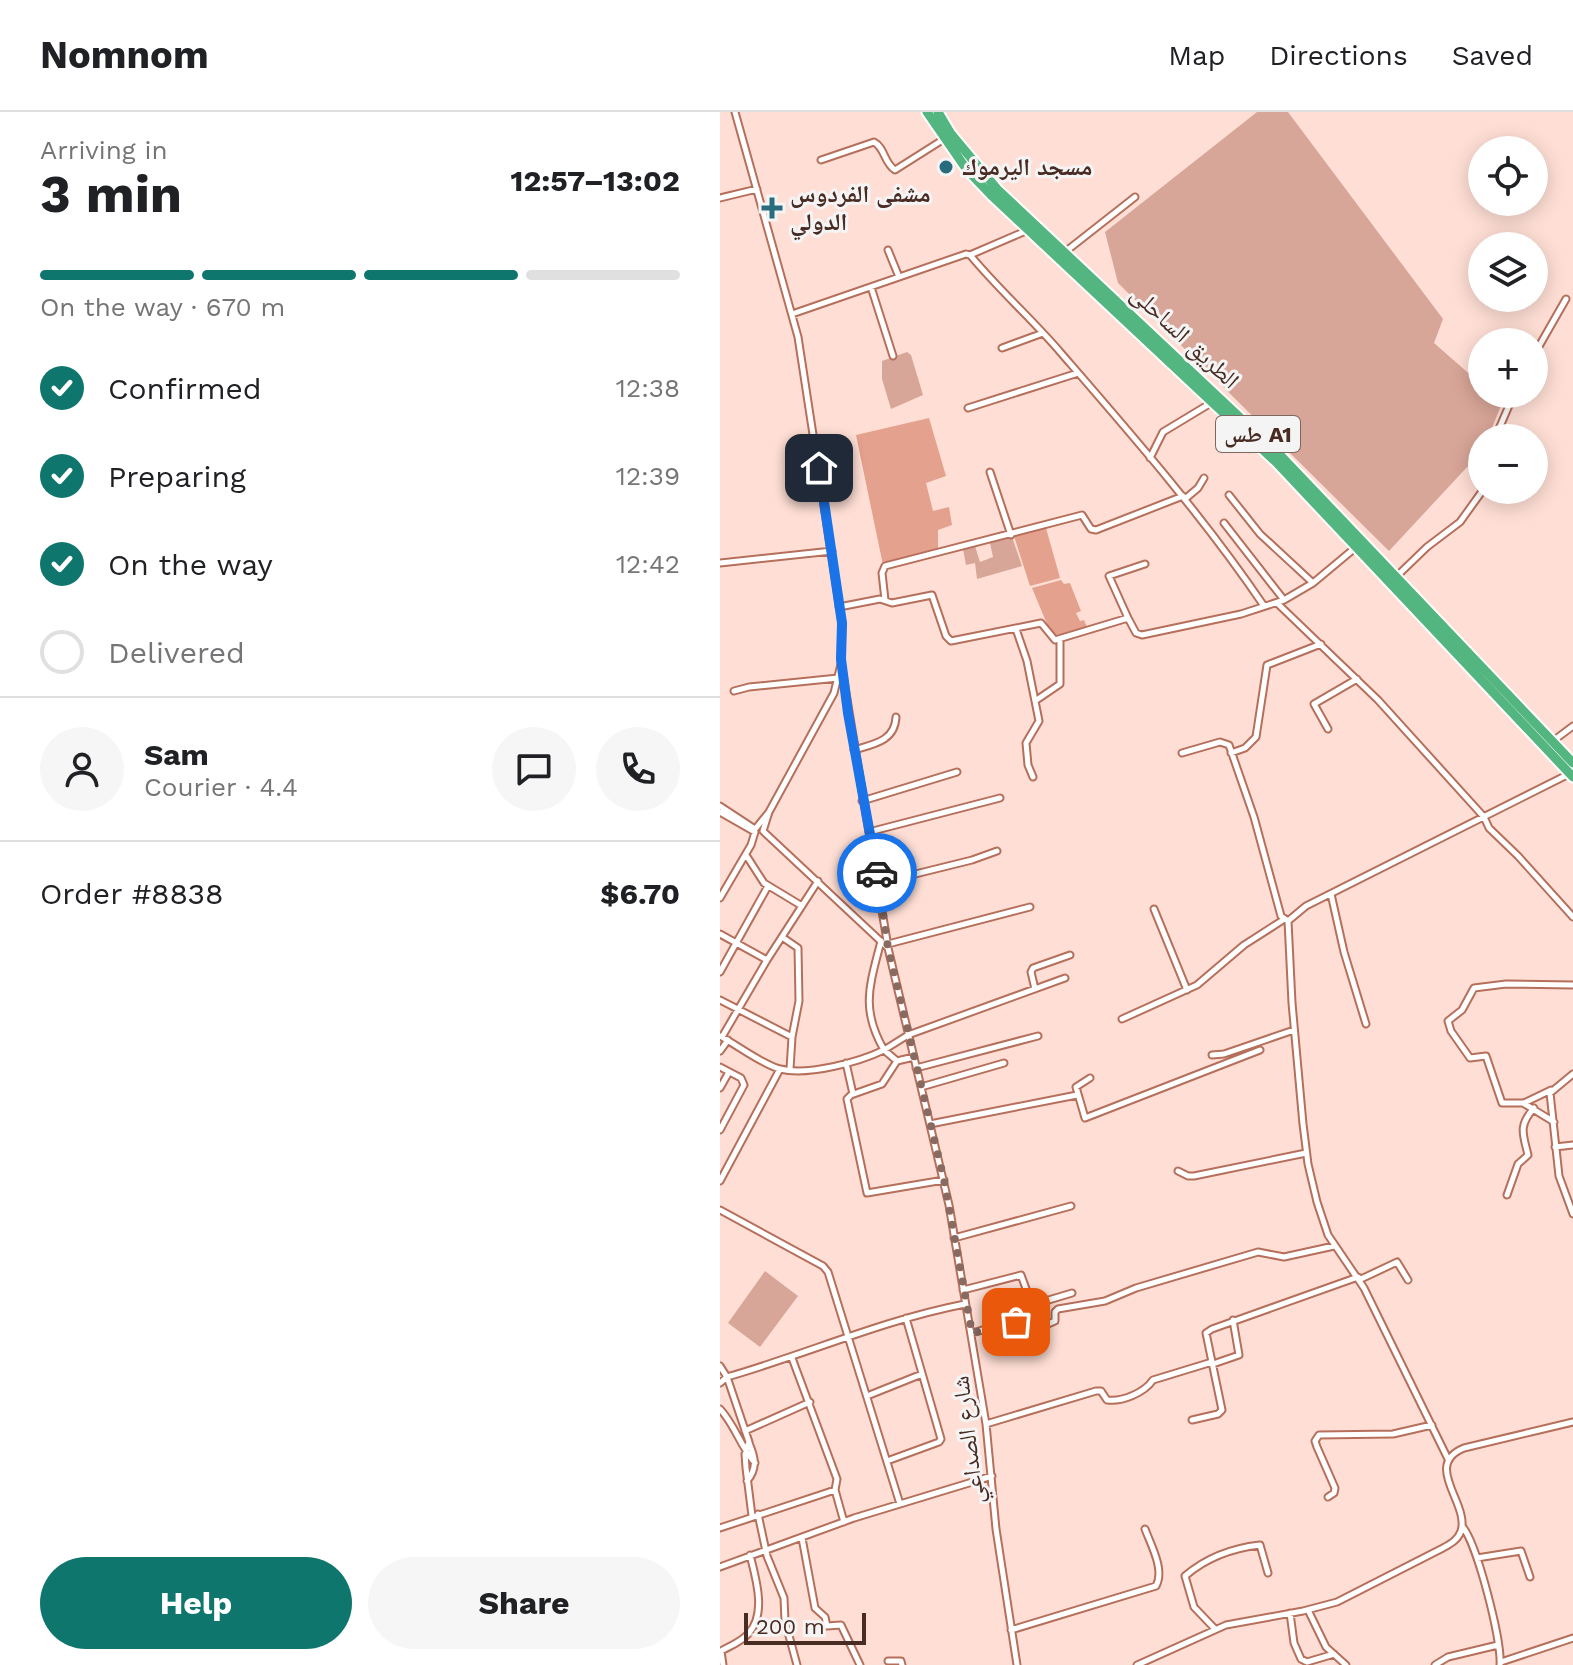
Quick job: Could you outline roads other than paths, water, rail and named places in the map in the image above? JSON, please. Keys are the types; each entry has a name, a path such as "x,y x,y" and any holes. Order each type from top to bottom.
{"highway":[{"name":"الطريق الساحلى","path":"927,112 967,170 1028,230 1282,457 1397,576 1571,776"},
{"name":"الطريق الساحلى","path":"938,112 974,164 1065,252 1094,286 1276,462 1355,547 1573,763"}],"street":[{"path":"720,898 827,707 841,664 839,607 832,551 803,365 792,314 735,112"},
{"path":"821,160 874,142 895,170 944,139"},
{"path":"720,198 757,189"},
{"path":"1065,252 1135,197"},
{"path":"792,314 970,255 1028,230"},
{"path":"888,250 899,277"},
{"path":"970,255 1043,333 1184,498 1264,606"},
{"path":"871,287 893,356"},
{"path":"1548,330 1566,299"},
{"path":"1002,348 1043,333"},
{"path":"968,408 1078,373"},
{"path":"1150,458 1163,432 1212,402"},
{"path":"990,472 1011,535"},
{"path":"885,601 882,573 885,566 1082,515 1091,529 1096,530 1184,498 1198,488 1204,478"},
{"path":"1229,495 1260,534 1313,583"},
{"path":"1397,576 1427,547 1460,522 1473,504"},
{"path":"1224,523 1284,600"},
{"path":"1145,564 1109,576 1136,633 1142,635 1241,614 1277,603 1313,583 1355,547"},
{"path":"720,563 832,551"},
{"path":"839,607 880,599 892,603 932,595 946,636 951,641 1041,623 1053,640 1128,618"},
{"path":"1277,603 1420,744 1484,817 1489,828 1573,917"},
{"path":"1016,629 1025,652 1038,724 1026,743 1033,777"},
{"path":"1035,701 1060,684 1060,639"},
{"path":"1231,753 1245,748 1256,737 1267,665 1321,644"},
{"name":"شارع الصداعي","path":"841,664 888,946 944,1180 972,1333 986,1424 996,1529 1017,1665"},
{"path":"734,691 838,678"},
{"path":"1328,729 1314,704 1357,679"},
{"path":"854,750 886,739 896,727 896,717"},
{"path":"1552,742 1573,726"},
{"path":"1182,753 1224,742 1231,753 1254,817 1285,920 1306,1153 1317,1202 1328,1235 1358,1277 1448,1459 1447,1472 1462,1525 1470,1536 1477,1558 1499,1645 1500,1664 1573,1638"},
{"path":"862,801 957,772"},
{"path":"1122,1019 1202,981 1244,945 1297,911 1571,776"},
{"path":"869,832 1000,798"},
{"path":"720,806 758,831"},
{"path":"720,812 770,837 888,946 1030,907"},
{"path":"879,883 997,851"},
{"path":"746,855 768,886 802,906"},
{"path":"720,1051 723,1038 739,1008 818,881"},
{"path":"720,972 768,886"},
{"path":"1331,894 1344,952 1366,1024"},
{"path":"1154,909 1187,990"},
{"path":"720,934 767,960"},
{"path":"782,937 798,948 799,1001 790,1069"},
{"path":"881,941 867,1004 873,1031 884,1050 897,1061"},
{"path":"1035,989 1033,968 1070,955"},
{"path":"723,1038 780,1069 814,1069 846,1063 884,1050 908,1035 1065,978"},
{"path":"1554,1122 1523,1103 1502,1103 1486,1056 1468,1056 1448,1021 1462,1010 1474,988 1506,984 1573,985"},
{"path":"720,1000 792,1037"},
{"path":"1212,1055 1224,1054 1294,1030"},
{"path":"916,1068 1038,1036"},
{"path":"1090,1078 1077,1085 1085,1118 1260,1050"},
{"path":"914,1057 897,1061 882,1084 847,1099 867,1193 944,1180"},
{"path":"846,1063 853,1094"},
{"path":"921,1087 1004,1063"},
{"path":"720,1067 741,1078 744,1085 720,1130"},
{"path":"720,1181 780,1069"},
{"path":"720,1088 729,1072"},
{"path":"1523,1103 1551,1090 1573,1074"},
{"path":"1551,1090 1559,1176 1573,1214"},
{"path":"930,1124 1077,1095"},
{"path":"1507,1195 1518,1164 1528,1155 1522,1133 1523,1122 1534,1108"},
{"path":"1555,1147 1573,1145"},
{"path":"1178,1171 1194,1176 1306,1153"},
{"path":"954,1238 1071,1206"},
{"path":"720,1210 828,1272 900,1504"},
{"path":"972,1333 1014,1321 1019,1334 1029,1339 1039,1328 1055,1321 1058,1309 1105,1301 1136,1288 1258,1252 1284,1257 1334,1246"},
{"path":"1192,1420 1218,1414 1222,1410 1206,1333 1233,1320 1358,1277 1361,1279 1397,1262 1408,1280"},
{"path":"963,1290 1021,1275 1032,1305 1072,1293"},
{"path":"720,1383 727,1377 792,1358 848,1336 965,1304"},
{"path":"887,1461 940,1441 906,1318"},
{"path":"986,1424 1096,1391 1101,1391 1107,1400 1113,1401 1138,1393 1153,1380 1239,1355 1233,1320"},
{"path":"792,1358 837,1479 835,1490 844,1522"},
{"path":"720,1366 727,1377 755,1463 747,1481"},
{"path":"867,1396 922,1374"},
{"path":"745,1431 810,1402"},
{"path":"720,1409 755,1463"},
{"path":"1448,1459 1464,1448 1573,1422"},
{"path":"1328,1497 1335,1488 1315,1441 1319,1435 1393,1434 1432,1425"},
{"path":"749,1442 746,1452 747,1481 755,1515 784,1598 785,1621 797,1665"},
{"path":"720,1567 844,1522 992,1476"},
{"path":"720,1528 835,1490"},
{"path":"1141,1664 1235,1622 1308,1610 1351,1596 1443,1548 1458,1536 1462,1525"},
{"path":"1011,1630 1156,1586 1159,1581 1157,1559 1145,1529"},
{"path":"802,1538 815,1608 825,1617 827,1626 841,1625 860,1665"},
{"path":"1215,1629 1194,1607 1185,1576 1217,1556 1260,1545 1268,1573"},
{"path":"1477,1558 1521,1551 1530,1577"},
{"path":"723,1665 721,1651 744,1638 755,1623 758,1588 750,1555"},
{"path":"1308,1610 1326,1647 1346,1665"},
{"path":"1290,1613 1300,1662 1334,1654"},
{"path":"1435,1665 1448,1657 1499,1645"},
{"path":"888,1661 901,1661 902,1665"}],"place":[{"name":"مسجد اليرموك","path":"946,167"},
{"name":"مشفى الفردوس الدولي","path":"772,208"}]}
